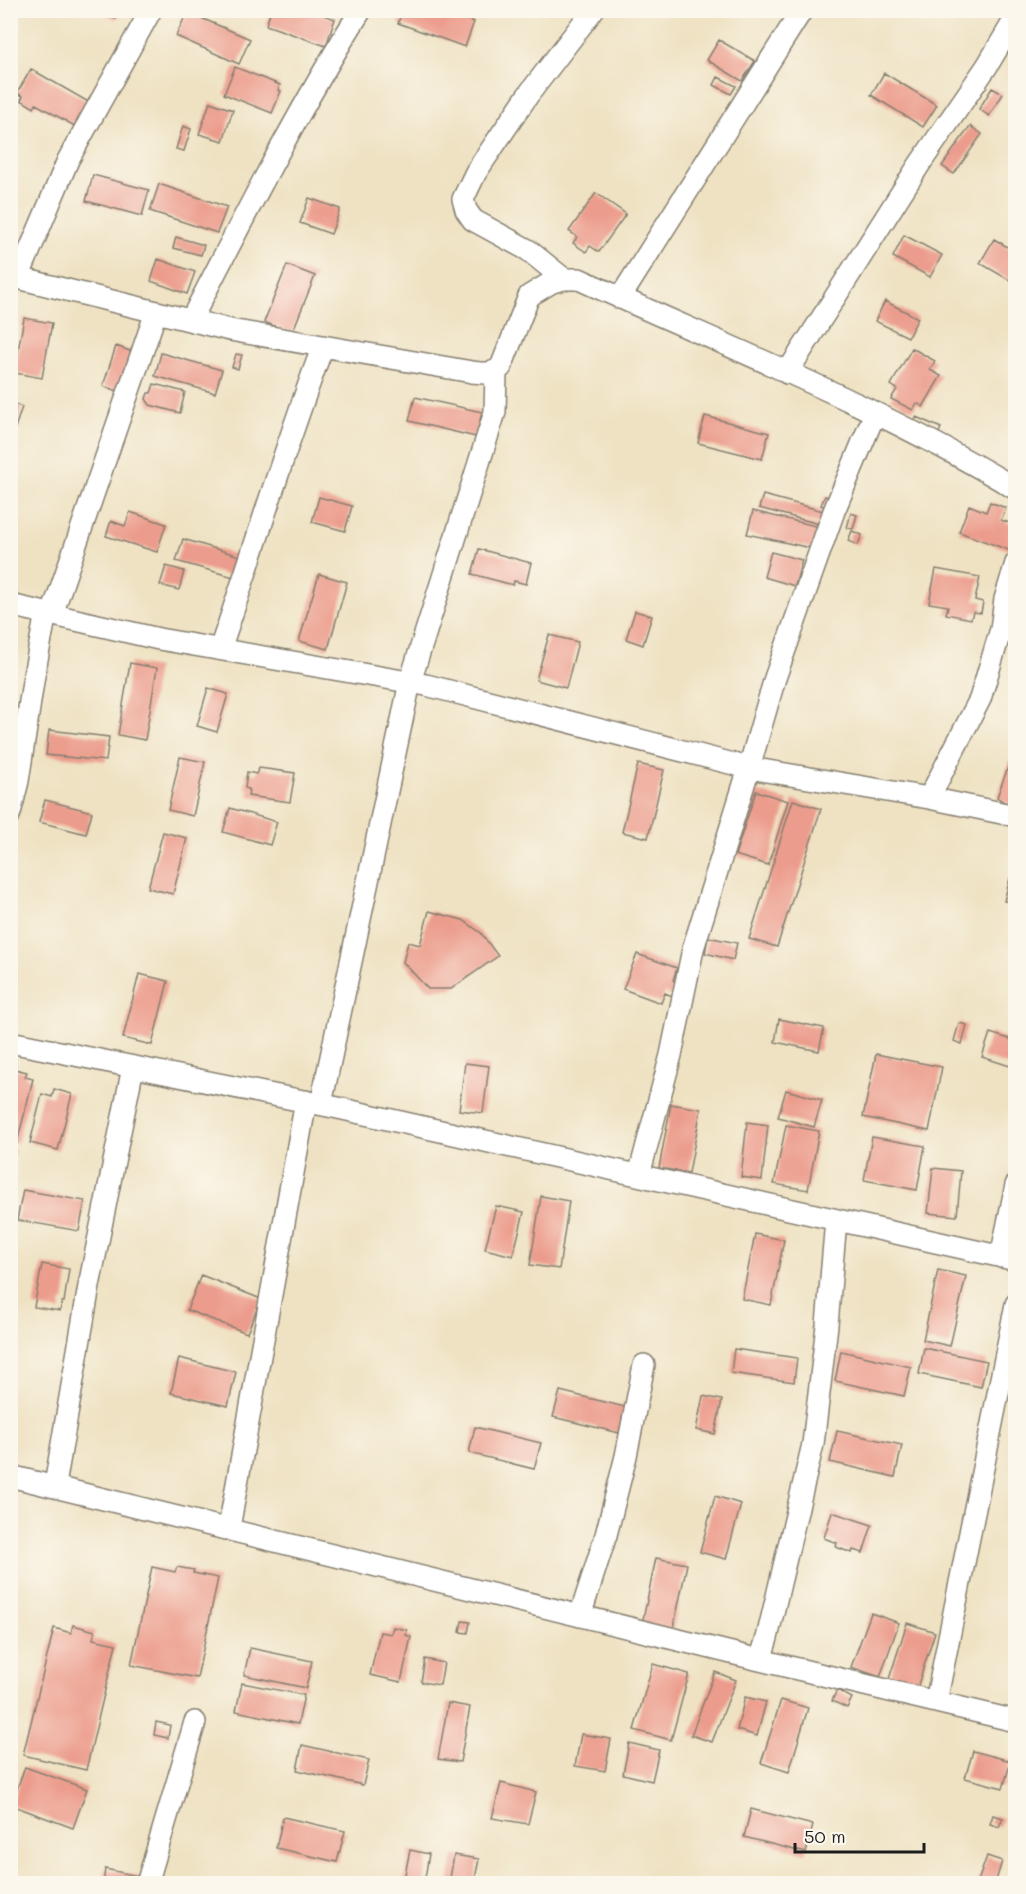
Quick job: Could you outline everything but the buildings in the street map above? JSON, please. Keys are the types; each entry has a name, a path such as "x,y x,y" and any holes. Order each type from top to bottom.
{"street":[{"path":"151,10 68,160 14,277 230,330 472,372 496,372"},
{"path":"191,320 311,92 361,10"},
{"path":"564,279 528,250 473,220 466,210 463,199 476,172 528,95 593,10"},
{"path":"620,298 802,10"},
{"path":"787,373 919,165 987,66 1016,17"},
{"path":"229,1528 313,1103 410,682 495,412 496,372 501,367 529,296 552,282 579,279 875,413 976,465 1016,489"},
{"path":"10,813 18,781 34,675 49,614 156,312"},
{"path":"220,649 257,544 293,425 323,346"},
{"path":"639,1175 671,1055 693,949 775,678 834,511 875,413"},
{"path":"929,798 980,699 1001,629 1005,599 1016,563"},
{"path":"10,605 159,639 410,682 749,768 929,798 1016,816"},
{"path":"10,1042 313,1103 1008,1258 1016,1185"},
{"path":"55,1485 89,1286 133,1067"},
{"path":"760,1660 813,1444 828,1324 836,1220"},
{"path":"936,1702 1016,1304"},
{"path":"580,1616 606,1535 626,1456 644,1365"},
{"path":"10,1476 55,1485 580,1616 1016,1721"},
{"path":"147,1884 195,1722"}]}
